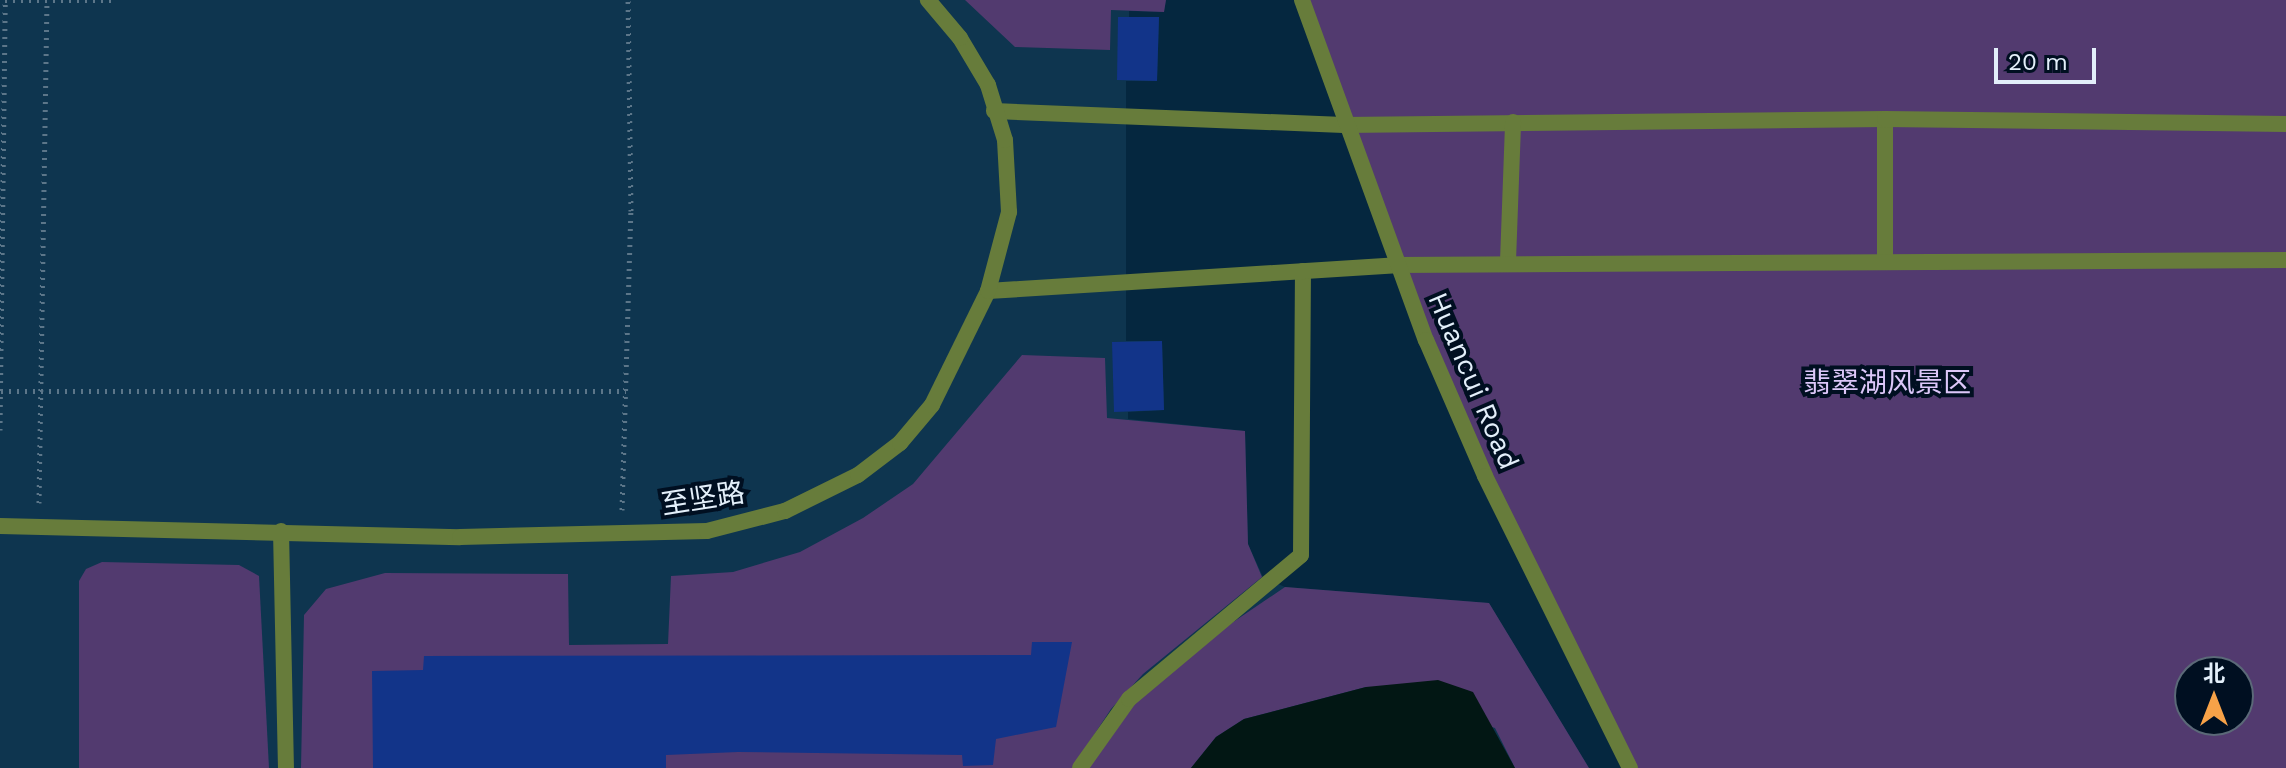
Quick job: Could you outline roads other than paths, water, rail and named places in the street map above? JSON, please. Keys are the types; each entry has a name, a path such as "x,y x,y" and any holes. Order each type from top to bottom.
{"street":[{"name":"至坚路","path":"0,526 460,537 707,531 785,511 858,475 900,443 932,405 988,291 1009,212 1005,140 994,111 975,62 928,0"},
{"name":"Huancui Road","path":"1302,0 1396,265 1485,476 1630,768"},
{"path":"994,111 1344,125 1885,119 2286,124"},
{"path":"1885,119 1885,261"},
{"path":"1508,261 1513,122"},
{"path":"988,291 1396,265 1508,261 2286,260"},
{"path":"1080,768 1129,699 1301,555 1303,271"},
{"path":"281,531 286,768"}],"park label":[{"name":"翡翠湖风景区","path":"1887,383"}]}
